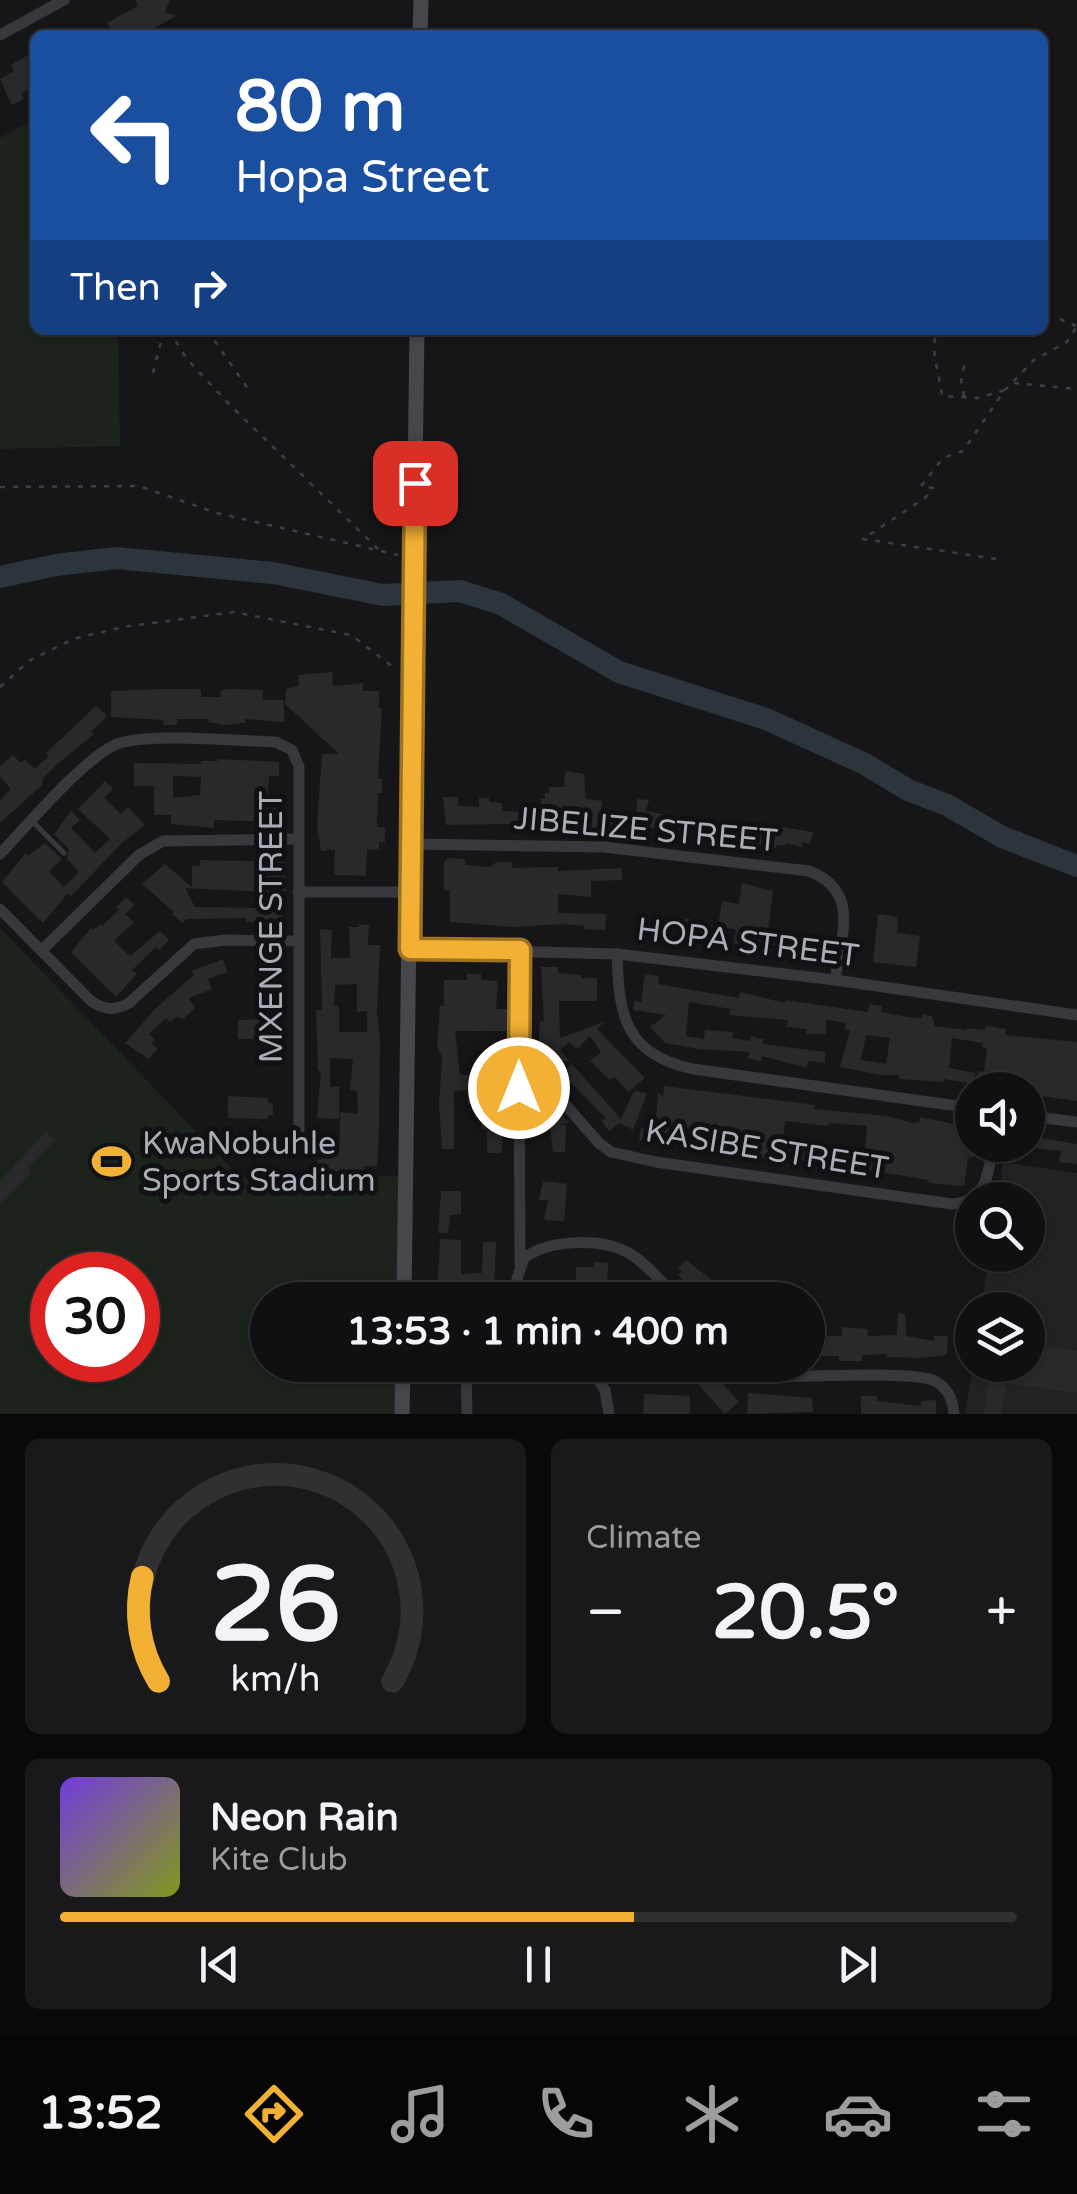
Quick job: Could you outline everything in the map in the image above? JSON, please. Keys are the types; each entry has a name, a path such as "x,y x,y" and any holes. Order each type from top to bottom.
{"street":[{"path":"0,35 64,0"},
{"path":"420,30 421,0"},
{"path":"404,1282 416,335"},
{"name":"MXENGE STREET","path":"1,853 98,756 118,743 276,742 292,750 297,758 299,839 298,1144"},
{"path":"42,950 139,854 163,840 299,839"},
{"name":"JIBELIZE STREET","path":"411,844 604,847 809,871 832,882 843,902 835,980"},
{"path":"298,892 411,892"},
{"path":"0,910 91,1001 114,1009 129,1003 194,944 207,940 298,941"},
{"name":"HOPA STREET","path":"410,949 617,954 1077,1015"},
{"path":"518,1282 520,950"},
{"path":"617,954 621,1014 638,1039 661,1060 693,1069 955,1106"},
{"name":"KASIBE STREET","path":"519,1052 599,1143 611,1152 630,1157 952,1204 969,1202 982,1192 989,1162"},
{"path":"1045,1118 1077,1122"},
{"path":"520,1268 524,1258 540,1247 612,1247 632,1256 660,1282"},
{"path":"825,1376 921,1376 944,1388 953,1402 954,1414"},
{"path":"402,1382 402,1414"},
{"path":"466,1382 466,1414"},
{"path":"600,1382 610,1414"}],"lane":[{"path":"32,821 64,853"}],"path":[{"path":"996,559 863,539 925,498 933,488 921,486 943,458 963,451 1006,389 1034,360 1067,342 1077,326 1060,319"},
{"path":"153,373 165,335"},
{"path":"170,335 226,402 381,552"},
{"path":"210,335 251,393"},
{"path":"935,338 932,357 942,396 978,398 1006,389"},
{"path":"964,398 965,362"},
{"path":"1012,383 1077,389"},
{"path":"0,487 140,486 217,513 414,562"},
{"path":"0,687 30,661 73,639 124,627 234,612 351,635 412,679"}],"shaded area":[{"path":"30,122 30,335 118,335 120,446 0,449 0,138"},
{"name":"KwaNobuhle Sports Stadium","path":"0,928 238,1175 406,1176 405,1282 250,1282 250,1382 405,1382 404,1414 0,1414"},
{"path":"1003,1162 1077,1173 1077,1414 965,1414 970,1382 1045,1382 1045,1292 984,1292 987,1272 1045,1272 1045,1182 1000,1182"}],"building":[{"path":"135,0 170,0 165,12 176,16 151,30 107,30 110,28 107,23 138,6"},
{"path":"30,54 30,89 21,94 24,99 12,105 0,79 14,71 14,63"},
{"path":"332,672 333,686 363,683 363,691 379,691 382,708 378,779 382,779 382,793 378,793 377,827 385,827 385,842 379,842 379,850 367,849 366,876 334,875 335,850 321,851 317,825 322,754 339,754 285,704 286,689 299,686 298,675"},
{"path":"227,689 263,690 263,700 284,700 284,722 245,719 245,723 224,725 208,722 209,719 177,719 177,725 163,725 164,720 111,717 111,691 201,690 201,697 220,697 221,691"},
{"path":"96,706 107,716 91,732 94,734 43,778 42,785 0,823 0,800 11,789 0,777 0,766 13,755 21,763 25,759 35,769 49,756 46,753"},
{"path":"279,762 279,776 269,776 267,808 278,808 278,822 214,820 214,828 171,824 171,815 154,815 154,786 134,786 134,763","holes":["173,776 201,777 200,795 173,798"]},
{"path":"565,771 584,774 586,799 602,801 601,816 636,817 637,799 649,800 646,811 677,817 674,835 659,833 660,829 626,825 626,829 609,830 516,824 446,825 443,797 458,797 458,806 479,807 479,798 489,798 489,802 502,803 502,811 540,813 541,799 549,793 549,787 564,787"},
{"path":"105,781 113,789 104,798 121,814 128,807 145,825 71,896 68,893 43,923 2,882 26,853 28,856 45,843 62,859 49,871 64,887 79,872 67,859 69,849 54,834 71,811 80,820 71,828 95,853 110,839 78,809"},
{"path":"714,820 730,823 727,842 695,835 696,823 713,825"},
{"path":"764,828 813,832 810,844 803,842 802,847 786,843 776,848 745,843 747,831 764,834"},
{"path":"448,858 465,859 465,865 491,867 496,862 512,862 512,868 558,867 558,871 622,868 622,880 591,881 591,897 558,894 558,913 606,914 605,930 562,924 514,927 450,922 450,891 444,890 444,862"},
{"path":"200,860 283,862 286,891 282,891 278,930 261,930 261,922 246,922 246,918 187,919 182,923 142,884 165,864 192,887 192,866 200,866","holes":["185,888 265,892 264,908 195,907"]},
{"path":"742,883 773,891 768,930 818,940 817,954 773,945 771,953 734,943 736,929 718,927 722,901 739,904"},
{"path":"126,897 135,905 125,914 134,922 114,941 130,956 160,931 169,940 132,970 137,974 116,997 71,952 91,928 102,926 119,910 116,907"},
{"path":"878,914 898,917 897,933 920,936 916,967 873,962"},
{"path":"685,918 716,927 715,939 698,937 698,942 683,941"},
{"path":"369,925 368,945 380,945 377,1166 364,1166 365,1176 317,1171 317,1160 322,1160 322,1142 340,1140 340,1112 358,1114 357,1091 350,1090 353,1059 330,1058 330,1087 339,1087 339,1119 317,1118 321,1071 316,1010 322,1010 320,929 332,930 331,958 350,958 349,927","holes":["357,984 357,1012 367,1011 367,1032 339,1032 335,985"]},
{"path":"223,959 227,972 208,979 212,989 189,998 195,1008 183,1019 176,1017 170,1022 166,1018 149,1034 158,1049 148,1059 125,1043 156,1008 194,975 192,971"},
{"path":"541,967 558,967 558,973 597,978 597,1001 559,1001 560,1038 604,1022 597,1029 645,1078 628,1092 615,1077 610,1080 590,1061 601,1052 590,1036 577,1049 569,1042 560,1050 570,1061 542,1061 542,1054 538,1054 540,1021 544,1021"},
{"path":"467,974 481,974 481,980 498,981 496,1009 509,1009 508,1031 455,1031 460,1075 480,1075 483,1062 504,1062 502,1153 487,1153 487,1130 481,1129 482,1105 468,1104 467,1090 454,1091 454,1149 442,1149 442,1057 437,1047 440,1006 444,1006 444,980 467,980"},
{"path":"645,974 659,976 658,984 739,998 740,992 785,1003 868,1012 869,1004 882,1006 881,1012 913,1018 922,1018 922,1014 932,1016 935,1026 985,1030 985,1026 1006,1029 1005,1035 1077,1042 1077,1101 1045,1096 1045,1072 984,1072 987,1048 982,1047 983,1043 952,1038 949,1068 970,1072 955,1072 955,1081 899,1079 899,1075 840,1067 850,1030 845,1030 846,1023 826,1020 826,1034 806,1034 807,1029 787,1027 788,1020 729,1015 731,1009 689,1002 686,1036 704,1039 705,1030 733,1032 732,1038 750,1041 751,1036 763,1039 763,1044 825,1052 825,1063 808,1061 807,1068 762,1056 761,1061 748,1059 749,1052 665,1043 650,1027 666,1015 633,1010 634,1001 641,1002","holes":["866,1035 890,1038 886,1064 861,1060"]},
{"path":"275,1019 275,1039 238,1039 238,1020"},
{"path":"572,1064 621,1119 634,1091 647,1093 633,1130 619,1123 609,1131 601,1121 606,1118 561,1073"},
{"path":"664,1086 815,1105 814,1109 887,1116 912,1123 919,1122 920,1117 955,1124 955,1162 967,1162 965,1182 928,1183 929,1180 863,1169 867,1126 785,1121 783,1142 824,1152 822,1163 789,1159 788,1166 775,1165 776,1160 747,1157 748,1152 639,1140 641,1128 655,1131 658,1092 663,1098"},
{"path":"228,1096 268,1098 268,1103 273,1103 273,1115 268,1115 268,1119 228,1118"},
{"path":"535,1116 563,1116 569,1123 559,1124 566,1125 565,1152 553,1152 550,1126 534,1128"},
{"path":"46,1132 54,1141 27,1169 31,1173 0,1204 0,1181"},
{"path":"1045,1139 1077,1144 1077,1164 1059,1162 1061,1151 1045,1149"},
{"path":"543,1181 567,1184 564,1221 544,1220 548,1200 539,1200"},
{"path":"441,1191 461,1191 461,1214 450,1215 448,1233 438,1233"},
{"path":"440,1239 461,1240 461,1274 482,1273 483,1242 496,1242 494,1282 438,1282"},
{"path":"686,1260 714,1282 686,1282 678,1275 682,1271 678,1268"},
{"path":"594,1262 608,1263 607,1282 576,1282 576,1267 594,1267"},
{"path":"898,1313 905,1314 906,1336 934,1341 934,1336 948,1336 947,1355 862,1355 862,1361 839,1361 839,1356 825,1356 825,1336 842,1336 842,1327 867,1329 868,1336 897,1335"},
{"path":"1045,1346 1077,1351 1077,1393 1006,1383 1001,1414 984,1414 988,1382 1045,1382"},
{"path":"696,1382 723,1382 739,1402 725,1414"},
{"path":"748,1393 812,1398 813,1412 747,1414"},
{"path":"644,1394 690,1396 690,1414 643,1414"},
{"path":"861,1396 921,1406 921,1401 936,1400 936,1414 861,1414"}],"waterway":[{"path":"0,577 116,558 273,573 383,595 460,591 501,604 619,672 766,719 865,764 1002,837 1077,866"}],"place":[{"name":"KwaNobuhle Sports Stadium","path":"112,1161"}],"route":[{"path":"415,483 410,949 520,950 519,1088"}]}
